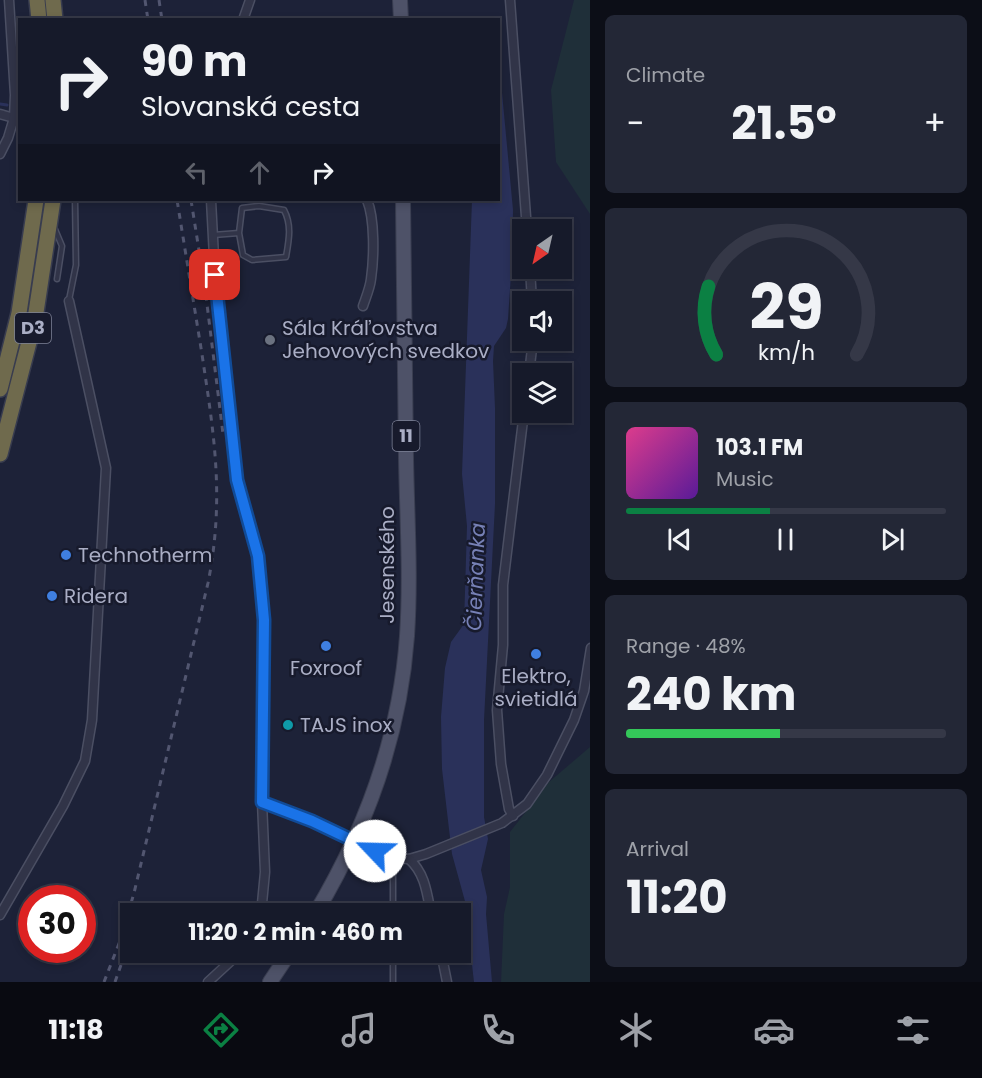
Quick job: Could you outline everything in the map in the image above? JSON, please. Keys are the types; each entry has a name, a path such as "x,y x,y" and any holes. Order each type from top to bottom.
{"highway":[{"path":"37,0 39,18"},
{"path":"53,0 55,18"},
{"name":"D3","path":"0,389 22,295 36,201"},
{"name":"D3","path":"0,454 35,319 53,201"}],"main road":[{"path":"400,0 401,18"},
{"name":"Jesenského","path":"321,903 354,842 371,799 389,742 407,637 403,201"},
{"path":"270,982 283,963"}],"street":[{"path":"0,154 14,118 15,95 9,0"},
{"path":"244,18 250,0"},
{"path":"510,0 526,219"},
{"path":"0,114 14,118"},
{"path":"211,201 216,296 237,480 258,556 264,620 262,802 265,872 262,903"},
{"path":"363,306 371,281 372,226 367,201"},
{"path":"0,915 63,806 85,761 92,720 105,468 69,301"},
{"path":"513,816 508,808 501,764 497,710 503,645 503,585 523,423"},
{"path":"262,802 312,821 393,858 409,859 426,854 489,829 513,816 527,804 547,775 574,720 584,691 590,654"},
{"path":"409,859 418,867 424,879 429,903"},
{"path":"208,982 229,963"},
{"path":"443,963 447,982"}],"lane":[{"path":"69,301 76,265 75,201"},
{"path":"259,206 284,210 289,220 286,256 252,260 243,255 239,233 242,208 259,206"},
{"path":"51,221 62,246 57,279"},
{"path":"213,235 239,233"},
{"path":"393,858 393,903"},
{"path":"393,963 393,982"}],"shaded area":[{"path":"574,0 590,0 590,214 556,162 551,90"},
{"path":"590,747 590,982 501,982 504,914 510,887 510,832 549,782"}],"water":[{"name":"Čierňanka","path":"500,71 513,210 508,319 506,328 494,346 493,361 495,504 484,720 484,817 488,839 481,870 487,897 486,914 492,982 474,982 471,956 471,903 465,903 452,854 442,769 441,717 445,668 451,642 464,624 467,526 462,474 472,201 500,201"}],"waterway":[{"path":"0,104 7,105"}],"railway":[{"path":"145,0 148,18"},
{"path":"159,0 162,18"},
{"path":"104,982 120,941 134,893 208,583 216,522 216,466 210,409 177,201"},
{"path":"191,201 205,288 223,434"},
{"path":"115,982 122,963"}],"place":[{"name":"Sála Kráľovstva Jehovových svedkov","path":"270,340"},
{"name":"Technotherm","path":"66,555"},
{"name":"Ridera","path":"52,596"},
{"name":"Foxroof","path":"326,646"},
{"name":"Elektro, svietidlá","path":"536,654"},
{"name":"TAJS inox","path":"288,725"}],"route":[{"path":"215,275 237,480 258,556 264,620 262,802 312,821 375,851"}]}
